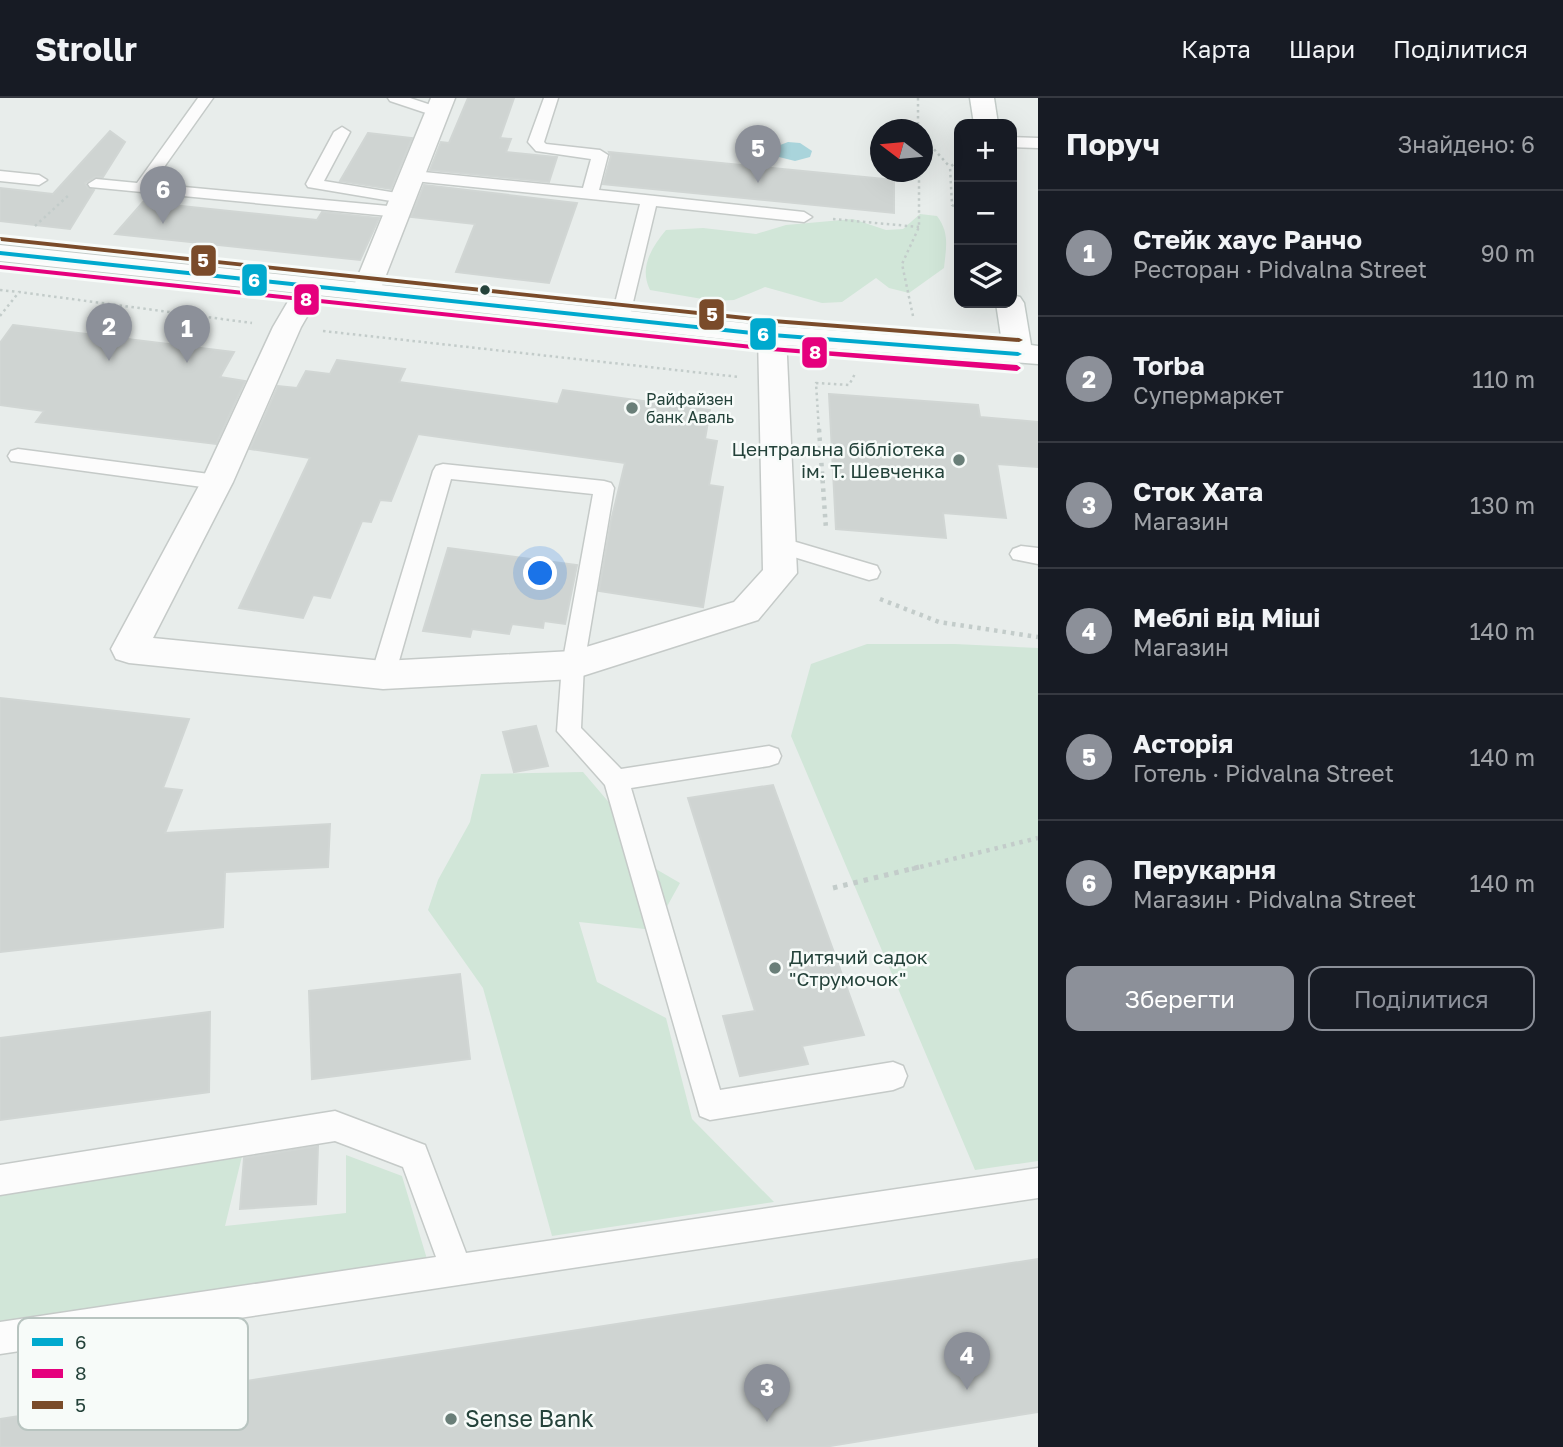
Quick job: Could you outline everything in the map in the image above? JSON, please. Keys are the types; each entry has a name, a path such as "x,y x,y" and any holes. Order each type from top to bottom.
{"street":[{"path":"982,98 985,119"},
{"path":"365,293 441,105"},
{"path":"0,253 772,335 1028,354 1012,308"},
{"path":"310,287 287,327 218,482 129,649 383,675 452,673 573,665 746,611 780,573 772,335"}],"lane":[{"path":"141,188 206,98"},
{"path":"395,98 441,105"},
{"path":"551,98 536,142 541,148 600,155 590,194"},
{"path":"342,132 314,184 406,196"},
{"path":"1017,142 1038,143"},
{"path":"0,176 39,180"},
{"path":"96,184 141,188 406,196 590,194 804,217"},
{"path":"620,320 649,200"},
{"path":"18,456 218,482"},
{"path":"383,675 443,471 604,488 573,665 569,731 616,780 710,1106 893,1076"},
{"path":"779,545 869,572"},
{"path":"616,780 769,756"},
{"path":"0,1181 335,1126 414,1156 457,1270"},
{"path":"134,1318 1038,1183"},
{"path":"0,1338 18,1335"}],"path":[{"path":"918,98 918,119"},
{"path":"933,144 950,167 954,206"},
{"path":"950,167 954,164"},
{"path":"915,326 902,264 919,228 919,182"},
{"path":"33,228 79,186 96,184"},
{"path":"804,217 919,228"},
{"path":"0,290 287,327 741,377"},
{"path":"0,316 19,292"},
{"path":"859,365 849,385 816,383 828,560 868,595 939,622 1038,637"},
{"path":"833,888 1038,838"}],"green space":[{"path":"920,214 937,216 944,228 944,268 909,293 889,288 876,278 842,302 822,303 765,287 734,300 714,301 650,290 647,282 648,258 666,230 703,228 756,234 786,225 853,219 886,230 903,229"},
{"path":"867,644 1038,648 1038,1161 975,1170 791,736 811,664"},
{"path":"583,772 612,806 642,861 680,883 654,930 579,922 597,982 666,1018 692,1119 774,1202 552,1236 483,988 428,910 438,880 470,822 481,774"},
{"path":"244,1148 225,1226 346,1213 346,1155 402,1176 427,1259 0,1322 0,1192"}],"water":[{"path":"788,142 800,143 812,151 810,157 795,161 779,157 775,147"}],"building":[{"path":"468,98 514,98 500,138 511,139 506,152 557,157 549,182 430,170 441,142 449,143"},
{"path":"110,131 125,142 103,177 95,177 85,183 88,188 94,190 70,229 0,221 0,188 53,194"},
{"path":"368,133 412,138 391,189 340,181"},
{"path":"609,152 870,178 870,182 894,182 894,213 603,184 611,156"},
{"path":"424,185 577,203 549,283 456,272 475,224 411,217"},
{"path":"143,202 317,220 322,212 379,218 360,260 115,234"},
{"path":"13,325 234,352 220,377 245,381 216,444 36,422 44,411 0,405 0,343"},
{"path":"337,360 405,369 399,382 558,404 563,390 710,410 705,439 717,441 709,485 723,487 703,607 599,591 611,521 625,463 418,434 391,501 380,500 371,522 362,521 330,598 313,595 303,618 239,608 310,458 250,449 278,386 297,388 306,371 330,374"},
{"path":"829,394 978,405 980,417 1038,422 1038,467 997,464 1006,518 943,513 946,538 836,529"},
{"path":"448,548 577,565 565,624 544,621 543,628 512,624 509,634 472,629 470,637 423,631"},
{"path":"0,698 189,719 163,788 182,790 165,833 330,824 328,867 225,872 223,927 0,952"},
{"path":"536,726 548,766 514,772 503,732"},
{"path":"773,785 864,1035 802,1046 808,1064 740,1076 723,1016 755,1011 688,798"},
{"path":"460,974 470,1059 312,1079 309,991"},
{"path":"210,1012 209,1092 0,1120 0,1038"},
{"path":"318,1146 316,1204 240,1209 244,1158"},
{"path":"1038,1259 1038,1412 824,1447 0,1447 0,1419 18,1416 18,1430 248,1430 248,1381"}],"transit line":[{"name":"5","path":"1,239 773,321 1019,340"},
{"name":"6","path":"0,253 772,335 1018,354"},
{"name":"8","path":"0,267 771,349 1017,368"}],"place":[{"name":"Асторія","path":"758,183"},
{"name":"Перукарня","path":"163,224"},
{"name":"Torba","path":"109,361"},
{"name":"Стейк хаус Ранчо","path":"187,363"},
{"name":"Райфайзен банк Аваль","path":"632,408"},
{"name":"Центральна бібліотека ім. Т. Шевченка","path":"959,460"},
{"name":"Дитячий садок \"Струмочок\"","path":"775,968"},
{"name":"Меблі від Міші","path":"967,1390"},
{"name":"Sense Bank","path":"451,1419"},
{"name":"Сток Хата","path":"767,1422"}]}
